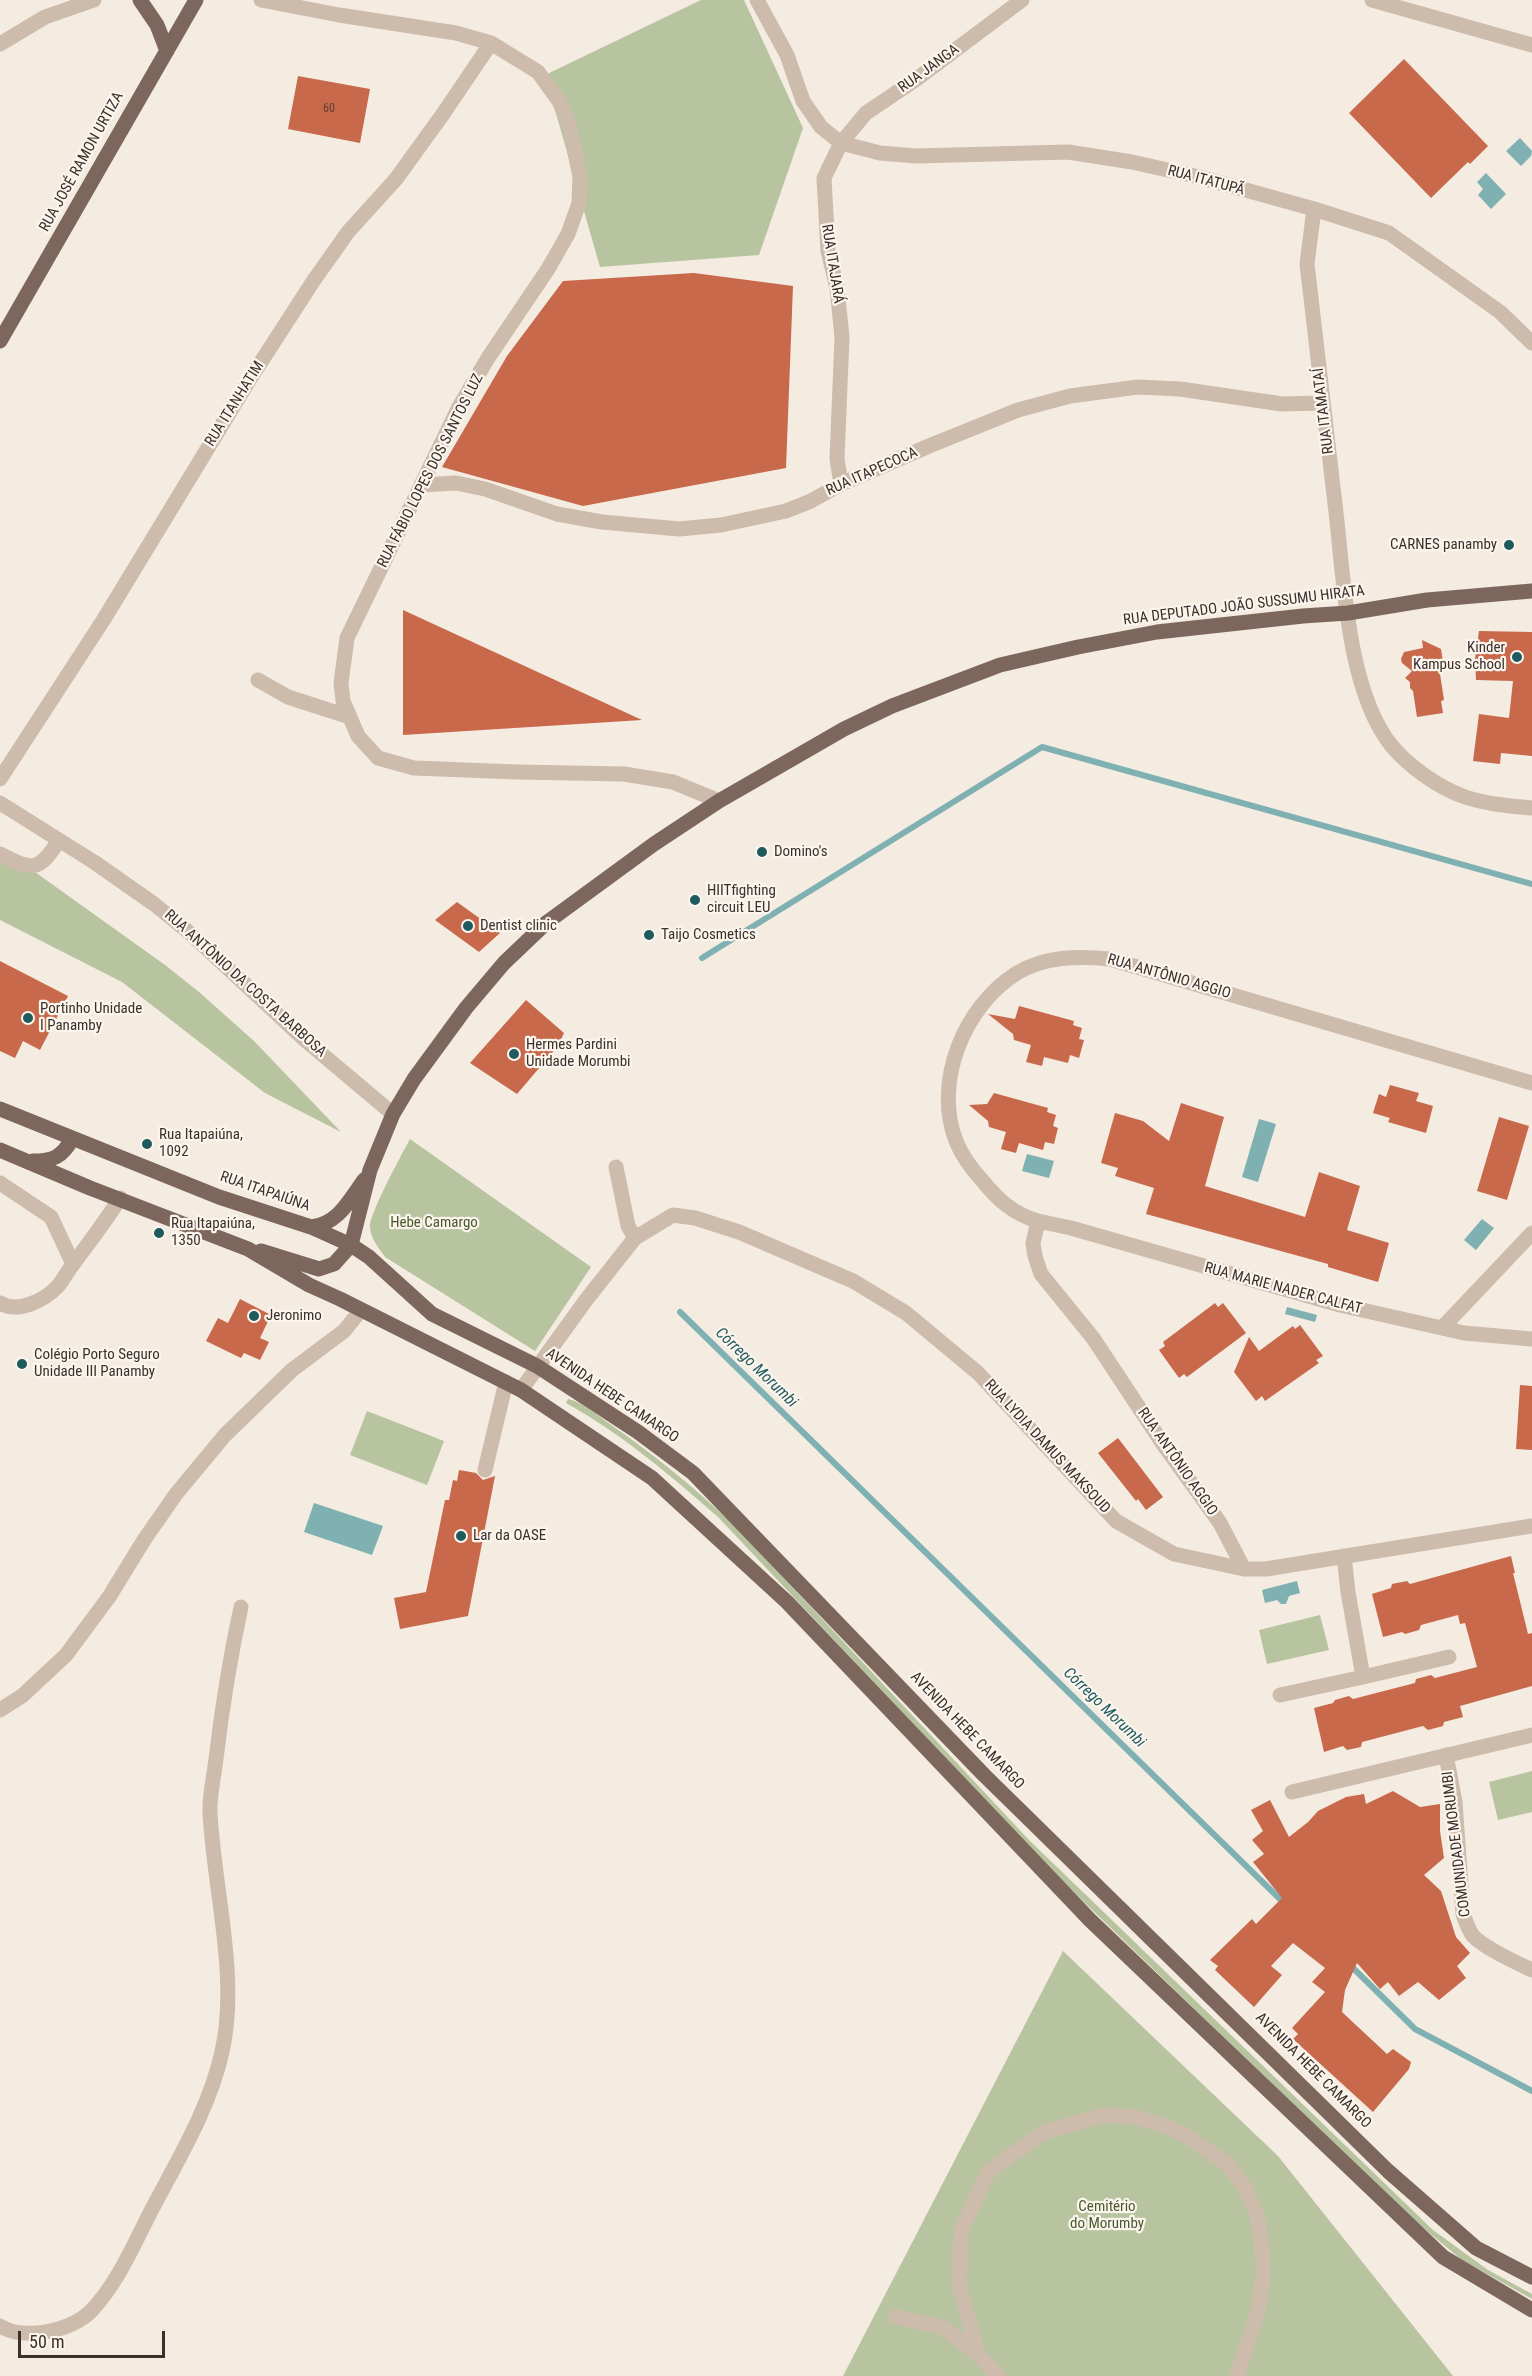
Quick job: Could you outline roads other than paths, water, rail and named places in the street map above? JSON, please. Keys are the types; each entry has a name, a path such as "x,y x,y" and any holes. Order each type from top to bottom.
{"main road":[{"path":"140,0 157,25 167,51"},
{"name":"RUA JOSÉ RAMON URTIZA","path":"0,341 196,0"},
{"name":"RUA DEPUTADO JOÃO SUSSUMU HIRATA","path":"351,1245 370,1170 393,1114 414,1079 466,1008 504,963 546,923 645,850 719,801 854,724 892,706 1000,665 1078,647 1157,632 1348,613 1427,600 1532,591"},
{"name":"RUA ITAPAIÚNA","path":"0,1109 219,1197 311,1227 351,1245"},
{"path":"27,1161 48,1161 60,1155 72,1139"},
{"path":"0,1150 248,1249 309,1285 521,1390 652,1478 787,1602 1090,1920 1443,2257 1532,2310"},
{"name":"RUA DEPUTADO JOÃO SUSSUMU HIRATA","path":"311,1227 324,1226 336,1218 370,1170"},
{"path":"248,1249 277,1255 319,1269 334,1264 351,1245"},
{"name":"AVENIDA HEBE CAMARGO","path":"351,1245 369,1257 432,1314 537,1365 638,1432 693,1473 984,1775 1388,2171 1476,2248 1532,2277"}],"street":[{"path":"0,44 45,16 94,0"},
{"name":"RUA FÁBIO LOPES DOS SANTOS LUZ","path":"261,0 456,33 491,43 538,72 559,100 569,124 580,177 579,203 568,234 459,407 347,638 341,683 343,701 365,746 378,758 390,763 425,768 624,774 673,782 719,801"},
{"path":"758,0 787,55 803,101 821,127 841,143"},
{"name":"RUA JANGA","path":"841,143 866,113 918,78 1022,0"},
{"path":"1372,0 1532,45"},
{"name":"RUA ITANHATIM","path":"0,779 104,619 165,515 308,290 348,232 396,179 491,43"},
{"name":"RUA ITATUPÃ","path":"841,143 880,153 916,156 1068,152 1132,162 1199,177 1314,209 1389,233 1500,312 1532,343"},
{"name":"RUA ITAJARÁ","path":"841,143 824,178 824,208 828,251 837,288 842,337 837,459 841,484"},
{"name":"RUA ITAMATAÍ","path":"1314,209 1307,264 1348,613"},
{"name":"RUA ITAPECOCA","path":"421,485 456,483 485,489 557,514 621,524 679,529 721,525 786,511 811,501 841,484 1018,410 1070,396 1138,387 1282,404 1323,403"},
{"path":"1348,613 1363,692 1377,724 1391,745 1411,766 1464,797 1502,805 1532,808"},
{"path":"258,680 288,697 350,717"},
{"name":"RUA ANTÔNIO DA COSTA BARBOSA","path":"0,803 103,868 191,934 304,1039 393,1114"},
{"path":"0,854 30,866 40,864 47,859 59,840"},
{"name":"RUA ANTÔNIO AGGIO","path":"1244,1569 1220,1523 1163,1444 1093,1338 1041,1274 1033,1243 1038,1221 997,1199 964,1160 955,1139 948,1107 948,1093 956,1053 966,1029 981,1005 997,988 1017,973 1049,960 1091,957 1110,959 1532,1083"},
{"path":"616,1167 628,1226 635,1239"},
{"path":"0,1183 51,1217 73,1264"},
{"path":"0,1303 6,1307 25,1306 39,1300 58,1286 103,1227 120,1198"},
{"name":"RUA LYDIA DAMUS MAKSOUD","path":"521,1390 586,1300 635,1239 673,1215 695,1218 739,1232 853,1281 906,1313 978,1373 1116,1521 1174,1554 1244,1569 1266,1569 1532,1526"},
{"name":"RUA MARIE NADER CALFAT","path":"1038,1221 1071,1228 1340,1305 1464,1333 1532,1339"},
{"path":"1442,1328 1532,1233"},
{"path":"0,1710 22,1696 66,1655 110,1597 144,1540 176,1494 225,1435 292,1370 344,1331 361,1310"},
{"path":"485,1470 506,1382"},
{"path":"1344,1556 1363,1677"},
{"path":"0,2326 10,2332 54,2331 91,2312 110,2287 124,2262 203,2112 222,2052 229,1999 210,1811 228,1667 241,1607"},
{"path":"1280,1695 1449,1657"},
{"path":"1292,1792 1532,1735"},
{"name":"COMUNIDADE MORUMBI","path":"1446,1755 1452,1781 1463,1914 1467,1927 1474,1936 1532,1970"},
{"path":"978,2354 959,2285 961,2230 989,2171 1044,2132 1104,2115 1133,2117 1160,2124 1185,2135 1229,2165 1246,2189 1257,2216 1262,2245 1263,2279 1257,2315 1239,2369 1228,2376"},
{"path":"896,2317 942,2327 978,2354 999,2376"}],"water":[{"path":"1520,138 1532,151 1531,156 1521,166 1506,151"},
{"path":"1486,173 1506,194 1491,209 1478,195 1483,189 1477,182"},
{"path":"1259,1119 1276,1124 1258,1182 1242,1177"},
{"path":"1027,1154 1054,1161 1049,1178 1022,1171"},
{"path":"1482,1219 1494,1228 1476,1250 1464,1240"},
{"path":"1287,1307 1317,1315 1315,1322 1285,1314"},
{"path":"314,1503 383,1526 372,1555 304,1532"},
{"path":"1297,1581 1300,1593 1289,1596 1286,1604 1281,1604 1277,1600 1265,1603 1262,1590"}],"waterway":[{"path":"702,958 1042,747 1532,884"},
{"name":"Córrego Morumbi","path":"680,1312 1285,1904"},
{"name":"Córrego Morumbi","path":"1350,1965 1415,2029 1532,2091"}],"place":[{"name":"CARNES panamby","path":"1509,545"},
{"name":"Kinder Kampus School","path":"1517,657"},
{"name":"Domino's","path":"762,852"},
{"name":"HIITfighting circuit LEU","path":"695,900"},
{"name":"Dentist clinic","path":"468,926"},
{"name":"Taijo Cosmetics","path":"649,935"},
{"name":"Portinho Unidade I Panamby","path":"28,1018"},
{"name":"Hermes Pardini Unidade Morumbi","path":"514,1054"},
{"name":"Rua Itapaiúna, 1092","path":"147,1144"},
{"name":"Rua Itapaiúna, 1350","path":"159,1233"},
{"name":"Jeronimo","path":"254,1316"},
{"name":"Colégio Porto Seguro Unidade III Panamby","path":"22,1364"},
{"name":"Lar da OASE","path":"461,1536"}],"park label":[{"name":"Hebe Camargo","path":"434,1223"},
{"name":"Cemitério do Morumby","path":"1107,2216"}]}
